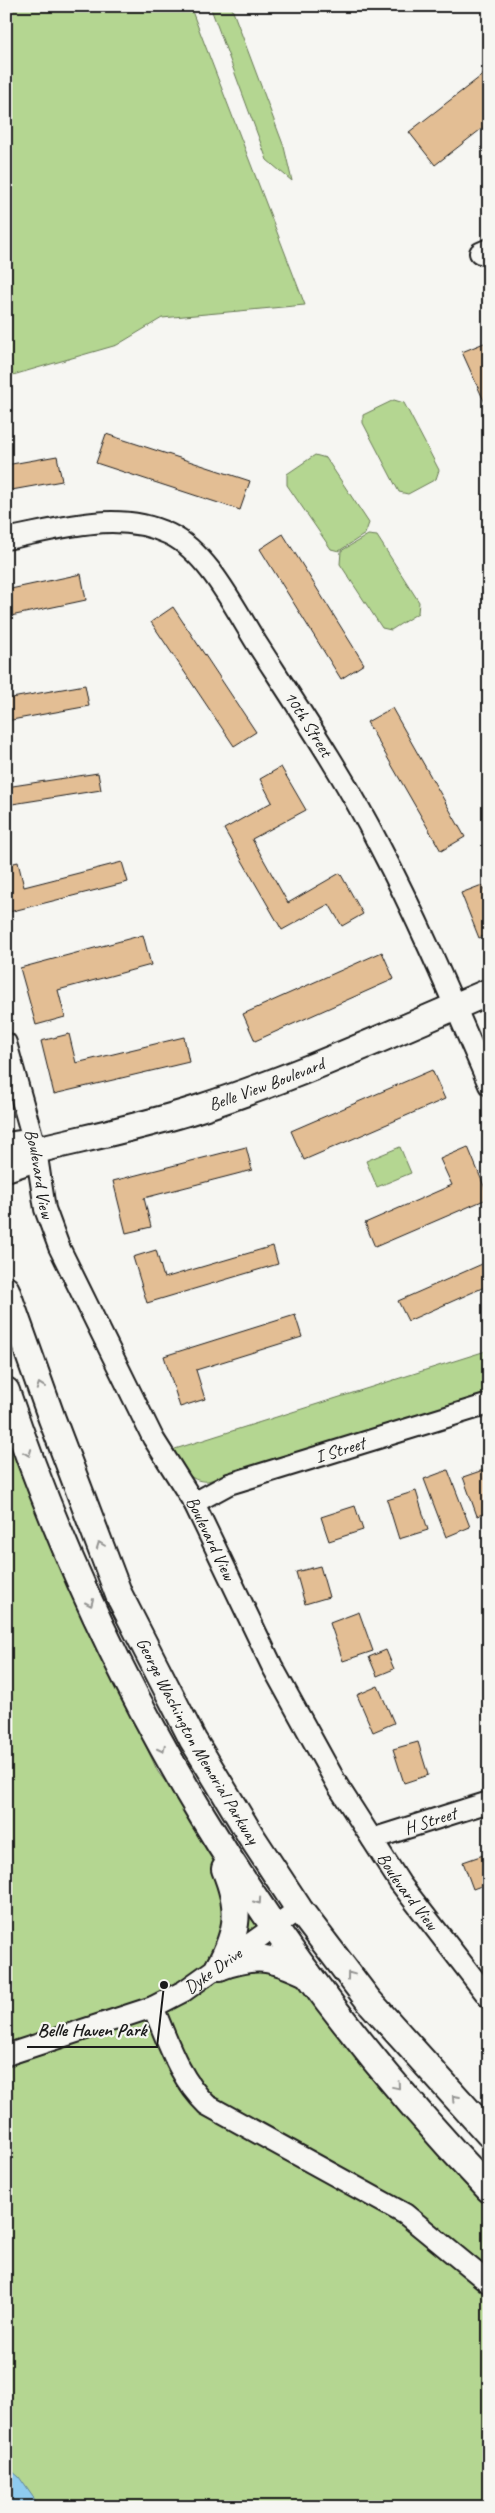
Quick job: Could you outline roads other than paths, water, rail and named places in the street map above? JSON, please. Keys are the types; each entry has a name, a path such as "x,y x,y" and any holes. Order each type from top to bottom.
{"main road":[{"name":"Belle View Boulevard","path":"6,1146 20,1144 36,1150 152,1123 245,1093 489,992"},
{"name":"Belle View Boulevard","path":"6,1168 27,1161 36,1150"},
{"name":"George Washington Memorial Parkway","path":"6,1290 52,1419 119,1595 193,1740 251,1836 299,1909 369,2001 489,2134"},
{"name":"George Washington Memorial Parkway","path":"6,1390 57,1530 98,1620 167,1758 209,1829 308,1974 421,2115 489,2189"},
{"path":"209,1829 230,1881 237,1913 232,1941 219,1967"},
{"path":"219,1967 242,1958 260,1958 277,1960 308,1974"}],"street":[{"name":"10th Street","path":"6,539 100,522 134,522 152,526 172,535 202,560 351,793 406,898 489,1085"},
{"name":"Boulevard View","path":"6,1043 36,1150 46,1208 59,1246 153,1438 194,1502 302,1724 338,1786 400,1883 439,1936 489,1998"},
{"name":"I Street","path":"194,1502 229,1484 489,1404"},
{"name":"H Street","path":"372,1839 489,1802"},
{"name":"Dyke Drive","path":"6,2055 153,2007 184,1991 299,1909"},
{"path":"153,2007 182,2073 194,2092 207,2105 405,2214 489,2283"}],"water":[{"path":"6,2466 19,2477 40,2507 6,2507"}],"place":[{"name":"Belle Haven Park","path":"164,1985"}]}
